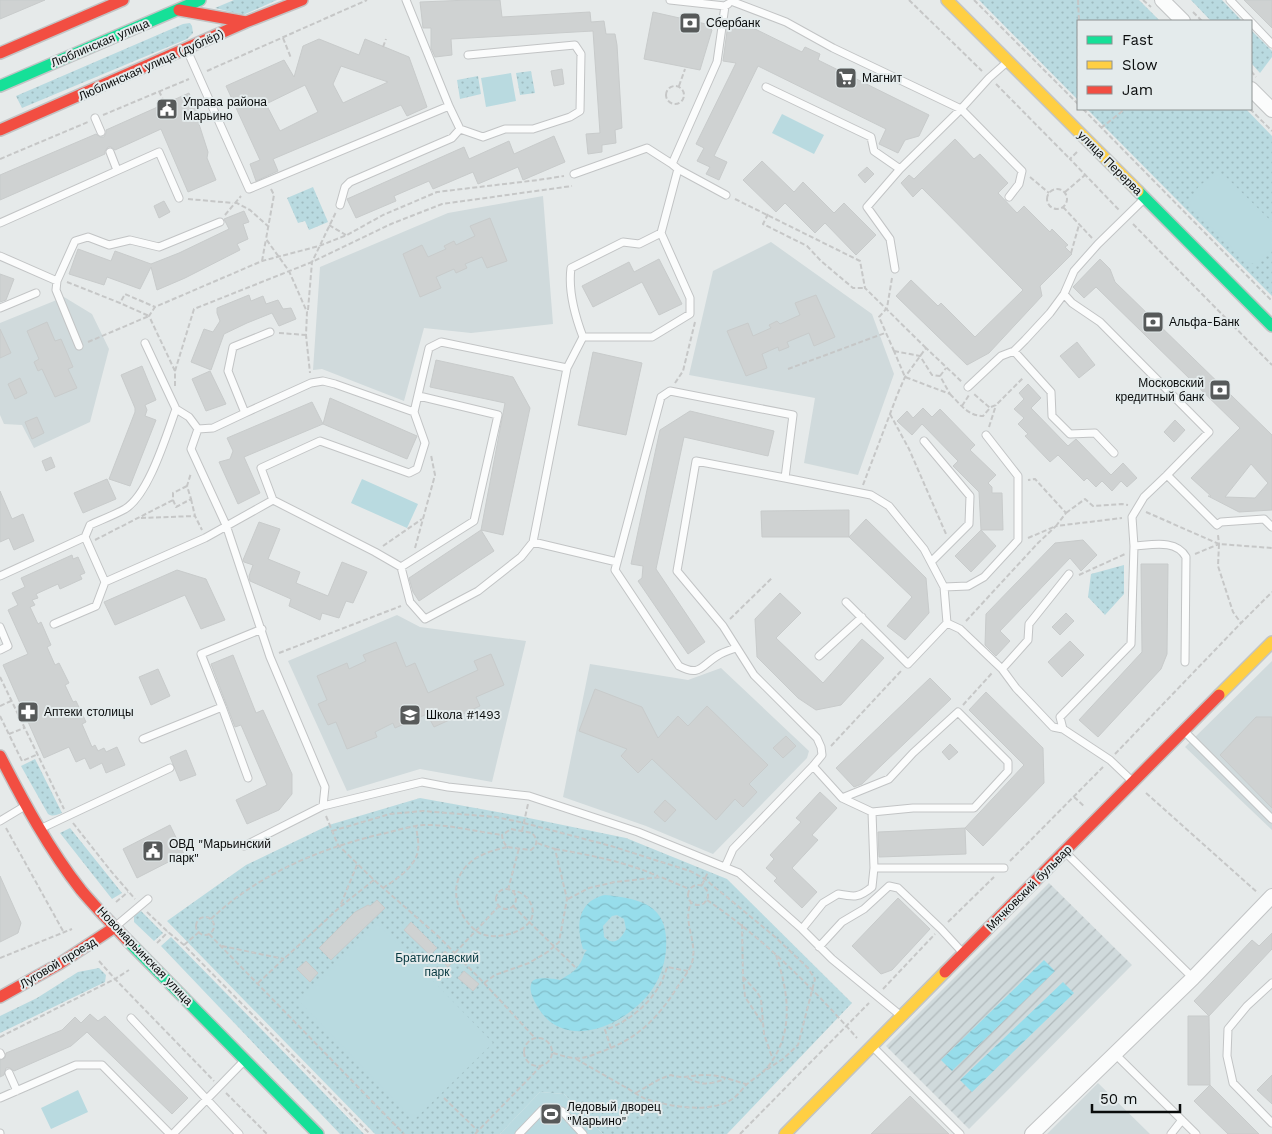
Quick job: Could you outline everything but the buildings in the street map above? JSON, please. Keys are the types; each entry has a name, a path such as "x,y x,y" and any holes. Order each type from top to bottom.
{"street":[{"path":"0,53 123,0"},
{"name":"Люблинская улица","path":"0,86 200,0"},
{"name":"Люблинская улица (дублёр)","path":"0,130 246,22 302,0"},
{"name":"улица Перерва","path":"948,0 1272,326"},
{"path":"1162,0 1182,20"},
{"path":"179,10 246,22"},
{"path":"1252,90 1272,110"},
{"name":"Мячковский бульвар","path":"785,1134 1133,781 1272,643"},
{"name":"Новомарьинская улица","path":"0,756 39,829 83,892 318,1134"},
{"path":"1032,1134 1270,902"},
{"name":"Луговой проезд","path":"0,997 31,982 115,927"}],"lane":[{"path":"406,0 460,129 483,137 505,130 533,129 570,117 580,111 581,54 575,45 468,55"},
{"path":"670,0 725,6 732,1 786,22 833,48 961,109 1022,171 1019,184 1009,197"},
{"path":"1230,0 1250,20"},
{"path":"583,337 652,337 690,314 690,298 662,233 675,167 717,62 725,6"},
{"path":"1252,22 1272,44"},
{"path":"187,49 248,189 449,106"},
{"path":"895,269 890,239 867,207 900,169 1008,61"},
{"path":"766,87 870,137 874,151 900,169"},
{"path":"95,118 101,132"},
{"path":"340,205 345,187 350,182 452,138 460,129"},
{"path":"574,174 647,148 675,167 726,195"},
{"path":"110,152 117,170"},
{"path":"0,223 159,152 179,198"},
{"path":"968,388 1001,356 1014,351 1050,313 1064,294 1074,271 1098,244 1145,198"},
{"path":"79,346 56,290 75,241 88,237 109,245 130,240 159,247 220,222"},
{"path":"567,368 441,342 429,348 414,412 425,443 417,468 409,473 320,441 261,468 274,500 401,567 410,602 425,619 478,591 521,557 533,542 567,368 583,337 577,320 570,278 571,268 623,242 640,244 662,233"},
{"path":"0,256 58,281"},
{"path":"0,308 36,293"},
{"path":"1063,729 1060,717 1131,644 1134,548 1132,517 1144,497 1209,432 1100,322 1072,303 1064,294"},
{"path":"245,413 228,372 233,346 270,332"},
{"path":"145,343 176,409 189,417 198,429"},
{"path":"1014,351 1051,392 1052,416 1070,434 1095,433 1114,453"},
{"path":"198,429 213,428 311,383 323,381 414,412"},
{"path":"736,648 717,656 703,668 688,671 678,666 615,570 661,396 670,391 793,415 785,478"},
{"path":"401,567 474,521 498,415 419,396"},
{"path":"54,624 96,606 105,582 86,540 90,525 126,508 134,500 150,477 176,409"},
{"path":"198,429 192,449 226,526 270,657 325,787 323,806"},
{"path":"944,587 968,586 984,577 1018,540 1018,476 986,435"},
{"path":"924,441 970,496 970,524 931,562"},
{"path":"725,867 733,849 822,755 817,738 754,675 723,626 677,571 696,461 860,492 871,495 889,506 924,549 944,587 947,623 908,664 846,602"},
{"path":"1167,475 1217,525 1221,522 1264,519 1272,527"},
{"path":"105,582 205,538 274,500"},
{"path":"0,576 86,540"},
{"path":"533,542 617,562"},
{"path":"1134,548 1169,544 1183,551 1186,557 1185,662"},
{"path":"1000,667 1028,640 1029,624 1069,574"},
{"path":"819,656 862,616"},
{"path":"947,623 960,629 1000,667 1016,688 1053,727 1063,729 1110,760 1133,781"},
{"path":"0,627 8,646 0,650"},
{"path":"248,778 201,654 262,629"},
{"path":"143,738 222,707"},
{"path":"813,766 842,798 872,812 913,808 974,808 1008,771 1008,762 958,712 913,753 889,779 842,798"},
{"path":"1184,730 1272,819"},
{"path":"39,829 170,768"},
{"path":"244,846 323,806 422,782 448,787 530,796 638,832 739,873 802,928 819,946 902,1016"},
{"path":"1,820 25,805"},
{"path":"802,928 823,903 838,894 851,897 862,896 872,887 874,868 872,812"},
{"path":"1065,852 1193,978"},
{"path":"874,868 1004,868"},
{"path":"819,946 842,922 864,909 889,886 898,888 964,954"},
{"path":"115,927 148,899"},
{"path":"1272,983 1247,1006 1228,1029 1227,1056 1232,1083 1272,1123"},
{"path":"132,1018 239,1134"},
{"path":"872,1046 960,1134"},
{"path":"1115,1054 1196,1134"},
{"path":"0,1098 76,1065 102,1065 172,1134 246,1059"},
{"path":"9,1073 17,1091"},
{"path":"520,1134 542,1110 562,1112 583,1134"},
{"path":"1171,1134 1182,1120"}],"path":[{"path":"0,159 368,0"},
{"path":"974,0 1077,103"},
{"path":"1078,0 1079,20"},
{"path":"283,38 291,58"},
{"path":"383,46 386,39"},
{"path":"679,86 685,69"},
{"path":"673,86 679,86 684,91 685,98 682,102 673,104 666,97 667,92 673,86"},
{"path":"159,91 165,104"},
{"path":"1085,110 1272,301"},
{"path":"1101,128 1124,110"},
{"path":"1251,110 1272,131"},
{"path":"1077,152 1070,159 1272,364"},
{"path":"1022,171 1049,193"},
{"path":"79,346 149,316 155,307 262,262 319,246 347,235 383,215 437,192 574,174"},
{"path":"1065,192 1085,175"},
{"path":"262,262 274,196 268,181"},
{"path":"176,409 175,371 194,309 312,262 391,224 442,204 572,186"},
{"path":"220,222 234,203 248,189"},
{"path":"1060,189 1065,192 1067,197 1063,207 1052,207 1049,203 1049,193 1060,189"},
{"path":"726,195 768,214 860,261 865,288 968,388"},
{"path":"179,198 234,203 250,210 268,227"},
{"path":"311,383 306,335 312,262 340,205"},
{"path":"1063,207 1098,244"},
{"path":"768,214 763,224 807,246 820,261 853,288 865,288"},
{"path":"329,224 347,235"},
{"path":"1071,253 1079,225"},
{"path":"266,239 289,271 307,312"},
{"path":"895,269 887,308 879,317 885,333 905,377 950,394"},
{"path":"58,281 64,281 149,316 175,371"},
{"path":"120,303 125,294 155,307"},
{"path":"670,391 683,371 696,316 690,314"},
{"path":"270,332 306,335"},
{"path":"788,369 885,333"},
{"path":"860,492 905,377 926,348"},
{"path":"894,351 920,356 932,375 940,376"},
{"path":"940,376 946,367"},
{"path":"940,376 950,394 968,412 976,416 983,416 1031,370"},
{"path":"962,406 971,391 990,408"},
{"path":"986,435 996,405"},
{"path":"890,414 909,449 950,543"},
{"path":"412,560 435,475 431,450"},
{"path":"196,458 187,486 195,516 205,538"},
{"path":"1018,481 1034,479 1066,513"},
{"path":"187,486 173,493 173,500 176,507 191,499"},
{"path":"960,629 1066,513 1085,499 1093,506 1122,504 1137,508 1219,544 1272,548"},
{"path":"86,540 138,518 173,500"},
{"path":"138,518 195,516"},
{"path":"1018,540 1056,526 1132,517"},
{"path":"374,552 422,519"},
{"path":"1217,525 1219,544 1218,566 1233,612 1241,623"},
{"path":"1186,557 1219,544"},
{"path":"1069,574 1077,576 1134,548"},
{"path":"723,626 772,578"},
{"path":"740,1134 941,929 1074,797 1272,592"},
{"path":"270,657 410,602"},
{"path":"822,755 908,664"},
{"path":"958,712 1000,667"},
{"path":"0,677 67,816 128,892 168,932 184,945 370,1134"},
{"path":"0,706 11,701"},
{"path":"0,716 22,761 36,755"},
{"path":"9,734 24,728"},
{"path":"1133,781 1270,902"},
{"path":"522,831 530,796"},
{"path":"1074,797 1086,808"},
{"path":"323,806 338,845 455,953 535,1038"},
{"path":"332,831 390,814 423,811 496,817 611,846 690,871 705,879 774,936 808,968 815,979 798,1044 783,1059 763,1072 733,1098 719,1105 698,1108 647,1100 576,1059 553,1053"},
{"path":"1,820 63,931"},
{"path":"211,919 230,901 266,878 338,845 416,826 434,826 502,835 510,830 522,831 532,833 537,843"},
{"path":"383,888 400,875 417,855 416,826"},
{"path":"502,835 507,847"},
{"path":"499,906 497,902 500,891 520,892 530,902 533,913 529,922 514,932 504,936 490,936 476,930 464,916 455,893 457,882 465,869 477,858 507,847 531,850 537,843"},
{"path":"537,843 631,865 689,889"},
{"path":"508,890 518,848"},
{"path":"484,982 495,975 530,962 559,942 567,900 556,848"},
{"path":"702,886 712,863"},
{"path":"340,907 357,864"},
{"path":"567,900 589,888 615,882 660,877"},
{"path":"258,984 340,907 374,880"},
{"path":"698,884 702,886 706,889 708,895 706,900 702,904 696,905 691,903 688,899 689,889 698,884"},
{"path":"499,906 508,909 513,906 516,898 512,891"},
{"path":"116,902 128,892"},
{"path":"706,900 742,924 813,990 838,1017"},
{"path":"576,1059 611,1048 641,1031 654,1020 670,999 688,971 693,953 692,936 687,914 691,903"},
{"path":"455,953 499,906"},
{"path":"513,906 575,966"},
{"path":"206,916 211,919 214,926 213,931 204,935 199,932 196,927 198,920 206,916"},
{"path":"742,924 745,997 763,1024"},
{"path":"0,958 72,928"},
{"path":"157,942 168,932"},
{"path":"184,945 199,932"},
{"path":"209,934 404,1134"},
{"path":"220,946 284,959"},
{"path":"763,1072 773,1060 785,1034 787,1012 784,977 776,955"},
{"path":"99,961 115,979 129,970"},
{"path":"611,1048 605,1030 624,1022 640,1010 656,992 667,967 688,971"},
{"path":"743,977 761,999 764,1034 773,1060"},
{"path":"475,1134 547,1063 553,1053 551,1044 540,1037 527,1042 524,1055 529,1063 542,1066"},
{"path":"636,1093 668,1075 688,1078 704,1074 748,1084"},
{"path":"688,1078 694,1082 704,1084 726,1079"},
{"path":"444,1098 478,1131"}],"shaded area":[{"path":"543,196 553,324 471,333 424,328 404,401 322,369 313,370 320,267 448,213"},
{"path":"771,242 872,314 894,374 858,475 804,463 815,398 689,375 713,271"},
{"path":"64,297 92,314 109,349 90,422 34,448 22,425 4,424 0,415 0,323"},
{"name":"Школа #1493","path":"397,615 420,627 526,641 492,782 420,769 347,791 288,661"},
{"path":"1272,661 1272,830 1185,747"},
{"path":"590,664 688,680 721,668 809,751 807,758 713,854 646,826 563,797"},
{"path":"1049,883 1132,965 969,1129 886,1046"},
{"path":"1098,1083 1150,1134 1047,1134"}],"green space":[{"path":"234,0 277,0 243,15 215,8"},
{"path":"979,0 1139,0 1159,20 1077,20 1077,99"},
{"path":"1191,0 1222,0 1241,20 1210,20"},
{"path":"190,23 193,33 187,39 22,108 16,96 183,24"},
{"path":"1252,31 1272,51 1272,57 1260,73 1252,64"},
{"path":"531,71 535,93 520,95 516,73"},
{"path":"511,73 516,101 486,107 481,78"},
{"path":"478,76 481,94 460,99 457,80"},
{"path":"1088,110 1247,110 1272,136 1272,296"},
{"path":"782,114 824,135 814,154 772,133"},
{"path":"1220,174 1226,177 1272,222 1272,248 1255,264 1244,260 1191,206 1193,196 1200,186 1210,178"},
{"path":"313,187 328,222 309,230 305,221 298,223 287,198"},
{"path":"362,479 418,504 407,528 351,503"},
{"path":"1124,565 1124,594 1105,615 1088,597 1091,574"},
{"path":"35,759 62,813 53,816 48,814 21,766"},
{"name":"Братиславский парк","path":"420,798 626,838 727,879 852,1003 727,1134 603,1134 564,1094 540,1092 500,1134 375,1134 167,921 246,865 329,825"},
{"path":"70,828 122,893 112,899 60,833"},
{"path":"141,911 163,933 154,941 134,922 134,915"},
{"path":"378,924 493,1043 414,1120 299,1001"},
{"path":"171,937 364,1134 340,1134 161,946"},
{"path":"99,968 106,975 105,982 0,1033 0,1016 37,998 78,972"},
{"path":"78,1090 88,1112 51,1129 41,1108"},
{"name":"Ледовый дворец \"Марьино\"","path":"540,1092 564,1094 603,1134 500,1134"}],"water":[{"path":"605,895 636,900 653,909 660,916 666,937 663,967 650,993 624,1016 597,1029 569,1030 557,1026 545,1017 536,1004 531,985 537,979 560,980 570,974 580,963 587,950 583,949 581,941 581,916 589,903","holes":["617,915 624,919 626,929 617,941 614,942 604,937 603,926 612,916"]},
{"path":"1044,960 1055,971 952,1071 941,1060"},
{"path":"1063,982 1074,993 972,1092 960,1080"}],"traffic: fast":[{"path":"0,86 200,0"},
{"path":"1138,191 1272,326"},
{"path":"128,941 318,1134"}],"traffic: slow":[{"path":"947,0 1138,191"},
{"path":"1219,695 1272,642"},
{"path":"785,1134 945,972"}],"traffic: jam":[{"path":"0,53 123,0"},
{"path":"0,130 246,22 302,0"},
{"path":"179,10 246,22"},
{"path":"945,972 1219,695"},
{"path":"0,756 58,858 81,890 128,941"},
{"path":"0,997 59,964 115,927"}],"place":[{"name":"Сбербанк","path":"690,23"},
{"name":"Магнит","path":"846,78"},
{"name":"Управа района Марьино","path":"167,109"},
{"name":"Альфа-Банк","path":"1153,322"},
{"name":"Московский кредитный банк","path":"1220,390"},
{"name":"Аптеки столицы","path":"28,712"},
{"name":"Школа #1493","path":"410,715"},
{"name":"ОВД \"Марьинский парк\"","path":"153,851"},
{"name":"Ледовый дворец \"Марьино\"","path":"551,1114"}]}
